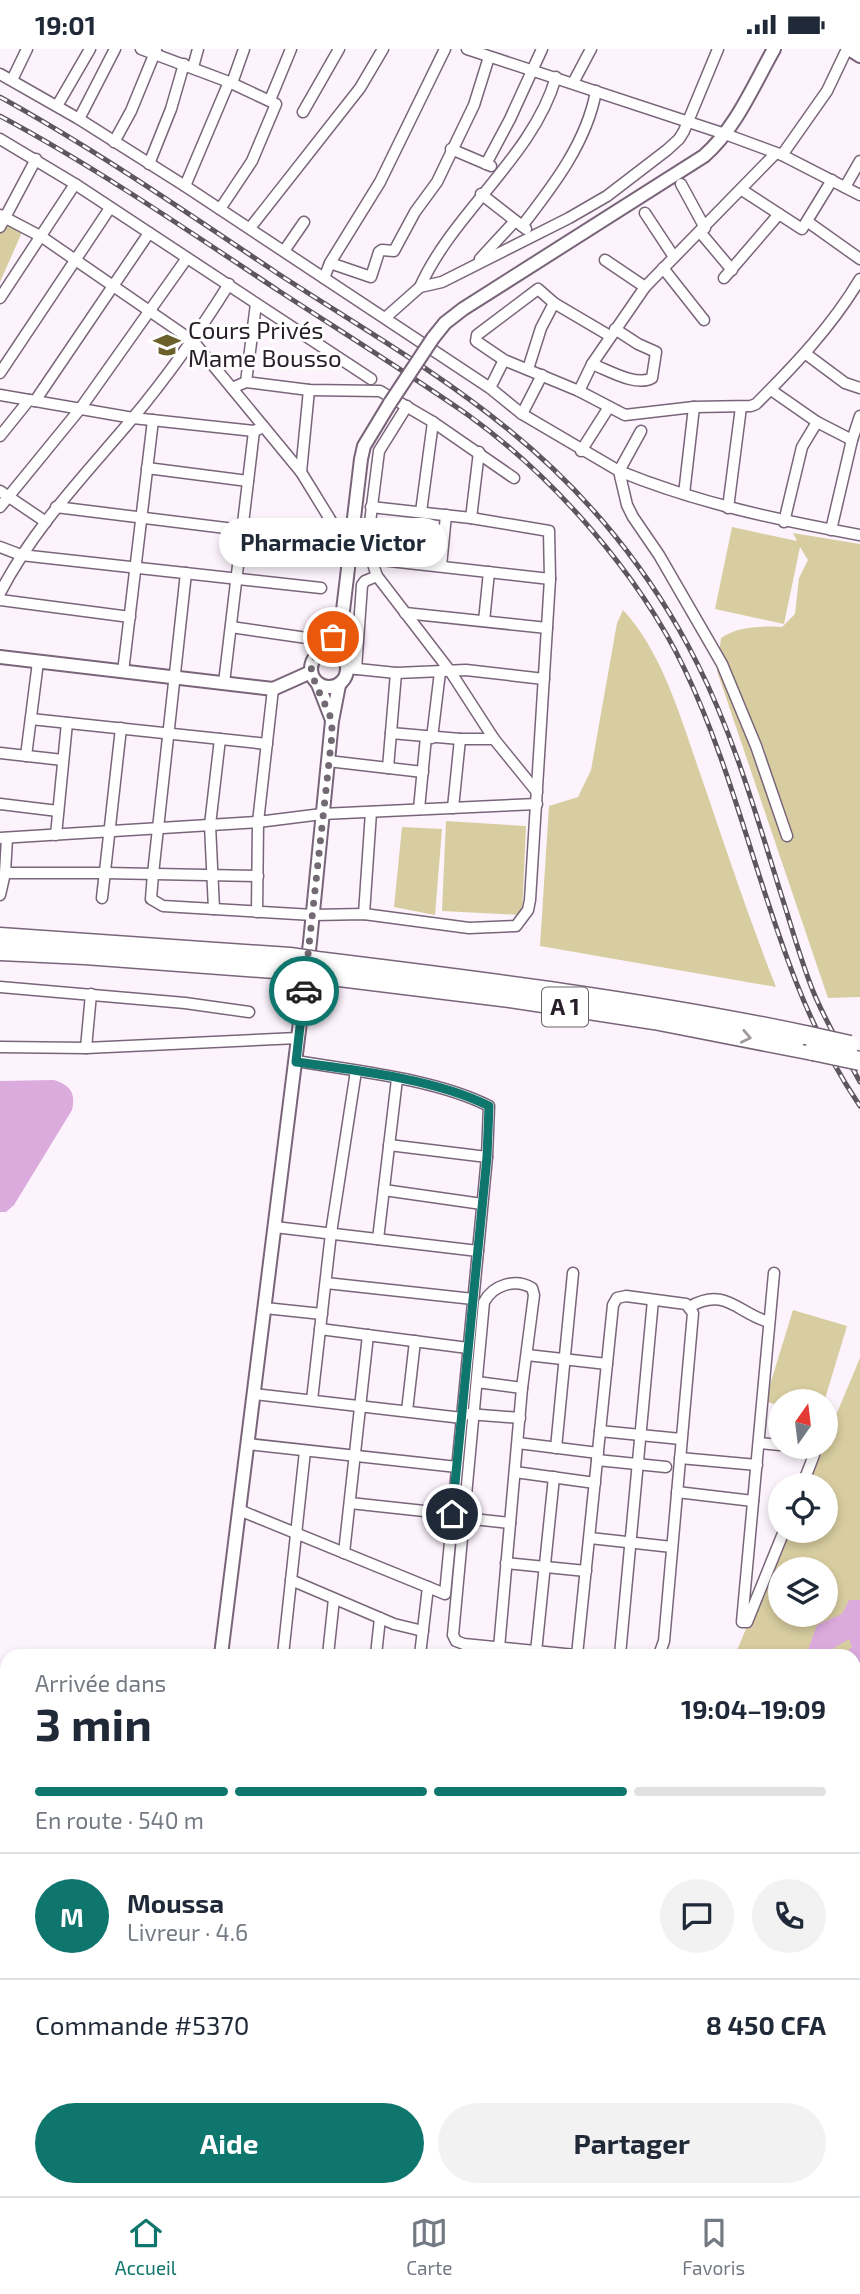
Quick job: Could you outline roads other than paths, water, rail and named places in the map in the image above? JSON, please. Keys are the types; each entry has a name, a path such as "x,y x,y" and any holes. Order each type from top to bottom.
{"highway":[{"name":"A 1","path":"0,937 577,995 735,1021 860,1061"},
{"name":"A 1","path":"0,951 289,964"},
{"name":"A 1","path":"809,1043 855,1046"}],"street":[{"path":"12,80 27,49"},
{"path":"57,106 90,49"},
{"path":"79,119 115,49"},
{"path":"141,49 155,51 276,104 262,142 220,209"},
{"path":"149,164 198,49"},
{"path":"186,187 244,49"},
{"path":"270,100 291,49"},
{"path":"303,112 339,49"},
{"path":"250,228 360,87 383,49"},
{"path":"324,278 330,263 380,182 445,49"},
{"path":"467,49 779,154 860,195"},
{"path":"486,164 542,49"},
{"path":"573,83 591,49"},
{"path":"420,287 442,282 534,236 607,196 641,172 679,139 718,49"},
{"path":"349,664 342,619 364,446 433,338 445,323 463,309 692,164 715,146 725,134 774,49"},
{"path":"114,142 131,111 155,51"},
{"path":"579,391 592,364 645,288 779,154 827,91 852,51"},
{"path":"330,263 355,274 373,277 379,252 394,251 415,212 437,182 474,105 489,57"},
{"path":"0,74 79,119 250,228 490,388 522,414 581,451 619,471 728,508 860,535"},
{"path":"385,319 420,287 433,262 481,194 538,120 556,77"},
{"path":"476,264 548,192 579,141 596,91"},
{"path":"0,139 75,184 371,379"},
{"path":"451,149 501,170"},
{"path":"36,159 2,220 42,237 193,341 232,388 259,429 301,472 336,529"},
{"path":"845,187 860,161"},
{"path":"742,190 802,229 832,180"},
{"path":"0,297 75,184"},
{"path":"681,184 728,274 779,214"},
{"path":"481,194 534,236"},
{"path":"0,373 110,208"},
{"path":"645,213 674,257"},
{"path":"284,251 304,222"},
{"path":"808,222 860,259"},
{"path":"0,436 32,401 149,233"},
{"path":"0,507 4,494 80,409 187,258"},
{"path":"605,260 645,288"},
{"path":"663,268 704,320"},
{"path":"592,364 635,380 648,381 652,378 656,352 554,303 540,290 535,289 477,335 476,341 481,346 505,360 579,391 625,415 694,407 741,407 756,404 806,353 836,317 860,279"},
{"path":"0,593 21,555 56,507 133,418 193,341 229,284"},
{"path":"528,369 541,328 554,303"},
{"path":"246,381 256,304"},
{"path":"806,353 845,383 860,388"},
{"path":"490,388 505,360"},
{"path":"522,414 542,375"},
{"path":"232,388 246,381 309,390 380,391 433,422 514,478"},
{"path":"301,472 309,390"},
{"path":"771,390 817,422 852,440"},
{"path":"0,395 133,418 259,429"},
{"path":"407,406 379,451 367,546 377,576 494,739 537,792"},
{"path":"581,451 610,407"},
{"path":"684,494 694,407"},
{"path":"728,508 741,407"},
{"path":"831,530 860,416"},
{"path":"123,671 153,420"},
{"path":"421,512 433,422"},
{"path":"783,521 802,447 817,422"},
{"path":"224,683 248,481 259,429"},
{"path":"641,431 619,471 628,505 722,664 756,746 786,836"},
{"path":"471,518 479,452"},
{"path":"147,468 248,481"},
{"path":"4,494 46,522"},
{"path":"56,507 242,530"},
{"path":"186,573 153,874 153,902 163,906 257,912 364,914 469,928 516,926 528,910 530,900 550,579 550,531 471,518 371,507"},
{"path":"441,566 446,515"},
{"path":"0,547 21,555 321,588"},
{"path":"372,559 550,579"},
{"path":"484,621 489,572"},
{"path":"222,1649 296,1062 332,721 339,685 346,676 349,664 362,585 377,576"},
{"path":"0,600 130,617"},
{"path":"405,613 547,628"},
{"path":"332,721 314,678 312,663 333,637 342,619"},
{"path":"231,627 307,638 320,653"},
{"path":"320,653 333,652 349,664 397,673 466,670 544,679"},
{"path":"0,657 273,689 314,678 331,688 339,685"},
{"path":"26,756 38,662"},
{"path":"419,809 429,737 445,672"},
{"path":"388,768 397,673"},
{"path":"257,912 258,822 273,689"},
{"path":"31,719 267,744"},
{"path":"56,835 67,723"},
{"path":"102,898 121,728"},
{"path":"391,733 460,740 494,739"},
{"path":"214,909 210,825 220,739"},
{"path":"453,808 460,740"},
{"path":"0,753 63,760"},
{"path":"328,761 423,772"},
{"path":"0,804 58,811"},
{"path":"0,895 5,873 3,838 258,822 322,814 537,804"},
{"path":"364,914 370,812"},
{"path":"5,873 258,876"},
{"path":"0,987 185,1003 249,1012"},
{"path":"86,1048 91,995"},
{"path":"0,1047 86,1048 298,1038"},
{"path":"239,1510 445,1594 487,1157 489,1106 457,1092 356,1071 296,1062"},
{"path":"312,1400 331,1233 356,1071"},
{"path":"378,1239 397,1079"},
{"path":"389,1145 487,1157"},
{"path":"384,1190 482,1204"},
{"path":"275,1227 478,1251"},
{"path":"556,1448 573,1273"},
{"path":"774,1273 742,1622 747,1622 779,1543"},
{"path":"326,1283 473,1299"},
{"path":"499,1648 522,1388 534,1291 525,1284 504,1285 490,1292 484,1302 453,1635 459,1643 499,1648 511,1649"},
{"path":"577,1649 614,1300 626,1296 689,1307 707,1298 730,1301 757,1318 769,1322"},
{"path":"621,1649 653,1300"},
{"path":"661,1649 693,1313 689,1307"},
{"path":"265,1308 322,1314"},
{"path":"320,1329 468,1348"},
{"path":"344,1553 368,1335"},
{"path":"407,1411 415,1341"},
{"path":"527,1355 607,1364"},
{"path":"477,1382 522,1388"},
{"path":"254,1394 462,1416 520,1418"},
{"path":"600,1431 681,1439"},
{"path":"518,1443 638,1465 666,1467"},
{"path":"759,1443 768,1444"},
{"path":"247,1444 457,1467"},
{"path":"285,1649 305,1451"},
{"path":"680,1458 757,1465"},
{"path":"515,1472 595,1483"},
{"path":"536,1649 554,1477"},
{"path":"677,1492 753,1501"},
{"path":"350,1503 452,1514"},
{"path":"464,1518 510,1523"},
{"path":"590,1538 672,1547"},
{"path":"506,1563 586,1571"},
{"path":"291,1580 401,1627 423,1631"},
{"path":"421,1649 428,1587"},
{"path":"329,1649 334,1599"},
{"path":"377,1649 380,1618"}],"railway":[{"path":"0,97 140,182 482,408 538,454 591,508 660,597 697,663 747,786 809,982 860,1082"},
{"path":"0,116 141,200 468,415 531,467 591,529 643,597 684,668 728,778 783,947 805,1003 830,1056 860,1106"}],"place":[{"name":"Cours Privés Mame Bousso","path":"167,345"},
{"name":"Pharmacie Victor","path":"333,637"}]}
